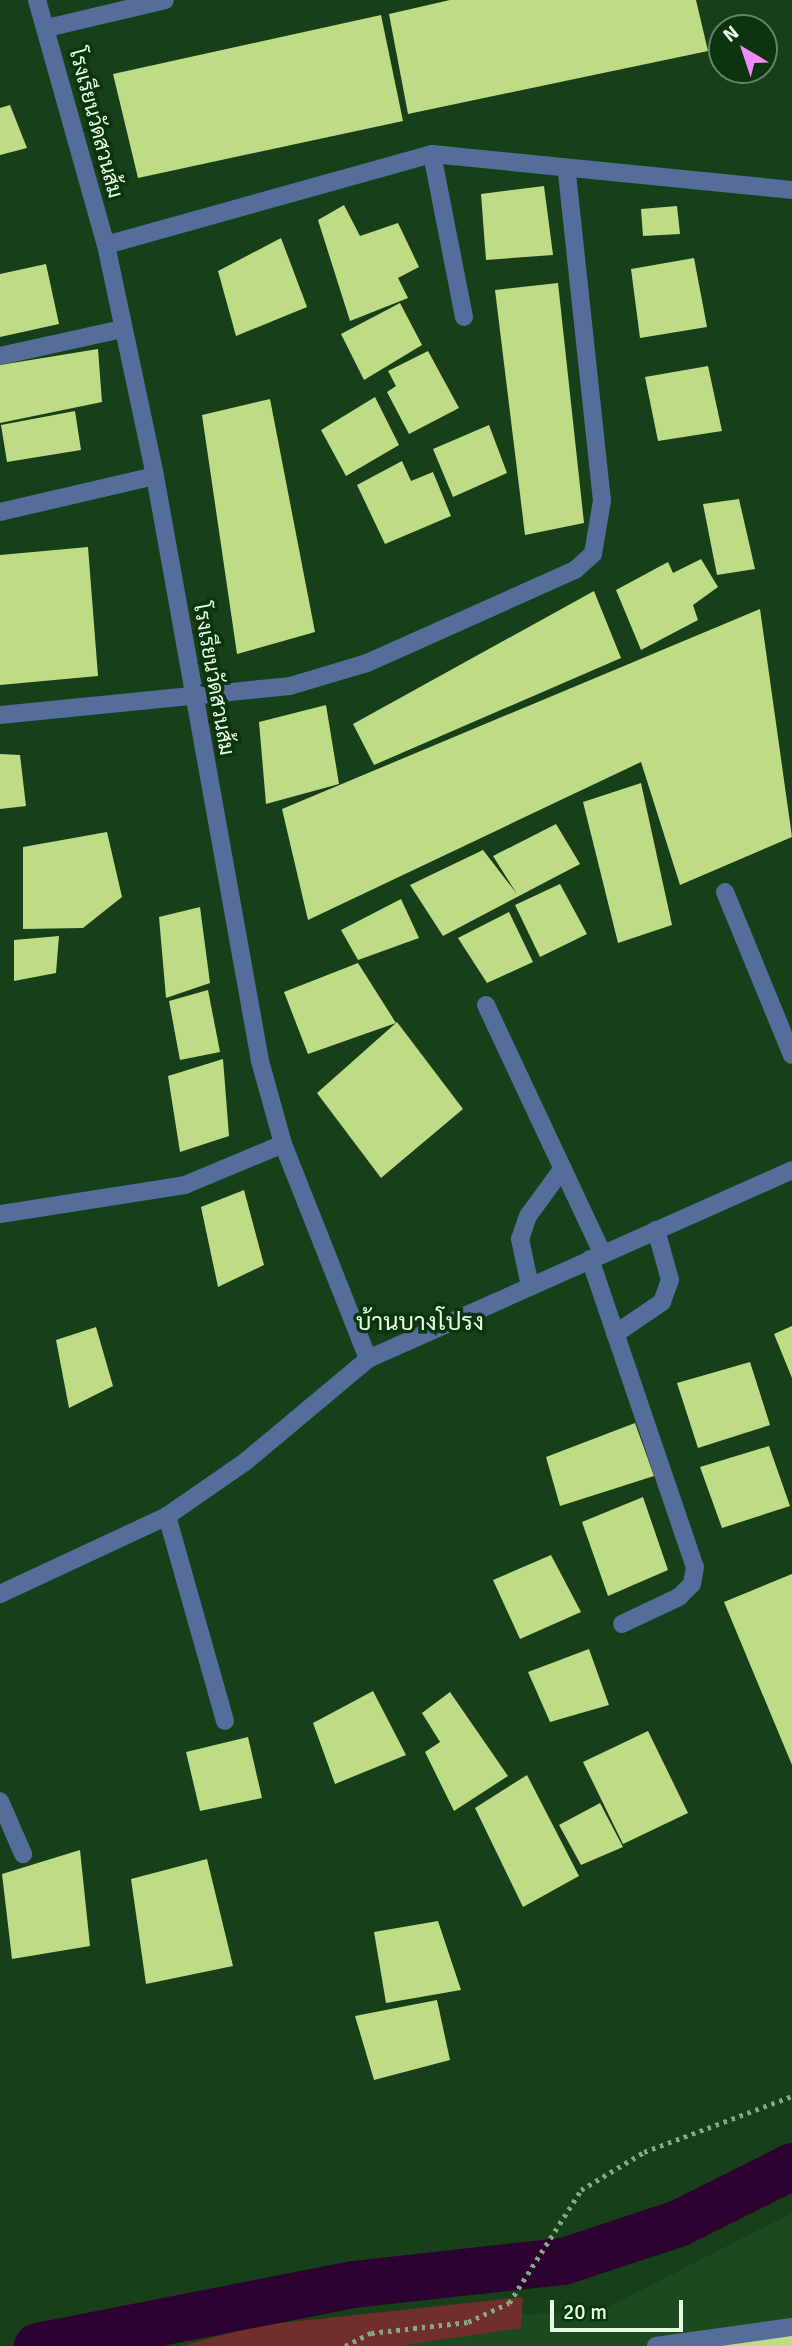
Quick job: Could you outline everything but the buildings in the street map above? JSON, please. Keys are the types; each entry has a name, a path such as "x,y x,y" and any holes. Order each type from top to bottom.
{"street":[{"name":"โรงเรียนวัดสวนส้ม","path":"37,0 106,245 155,476 260,1061 283,1144 368,1359"},
{"path":"47,28 164,0"},
{"path":"106,245 432,154 792,190"},
{"path":"432,154 464,317"},
{"path":"0,715 194,700 290,686 368,663 575,570 593,554 601,535 602,501 567,174"},
{"path":"0,356 122,329"},
{"path":"0,512 155,476"},
{"path":"725,892 792,1055"},
{"path":"486,1005 563,1168 596,1256 615,1334 695,1567 692,1584 679,1597 622,1624"},
{"path":"0,1214 185,1185 283,1144"},
{"path":"530,1286 520,1239 528,1216 563,1168"},
{"path":"0,1594 167,1516 245,1462 368,1359 792,1170"},
{"path":"615,1334 662,1302 670,1280 656,1230"},
{"path":"167,1516 225,1721"},
{"path":"0,1801 23,1854"},
{"path":"656,2346 792,2327"}],"path":[{"path":"345,2346 371,2333 468,2322 509,2304 581,2190 644,2152 792,2096"}],"shaded area":[{"path":"792,2213 792,2346 357,2346 357,2325 602,2310"},
{"path":"523,2297 521,2328 398,2346 181,2346 261,2325"}],"waterway":[{"path":"37,2346 353,2284 563,2261 678,2223 792,2166"}],"district":[{"name":"บ้านบางโปรง","path":"420,1323"}]}
